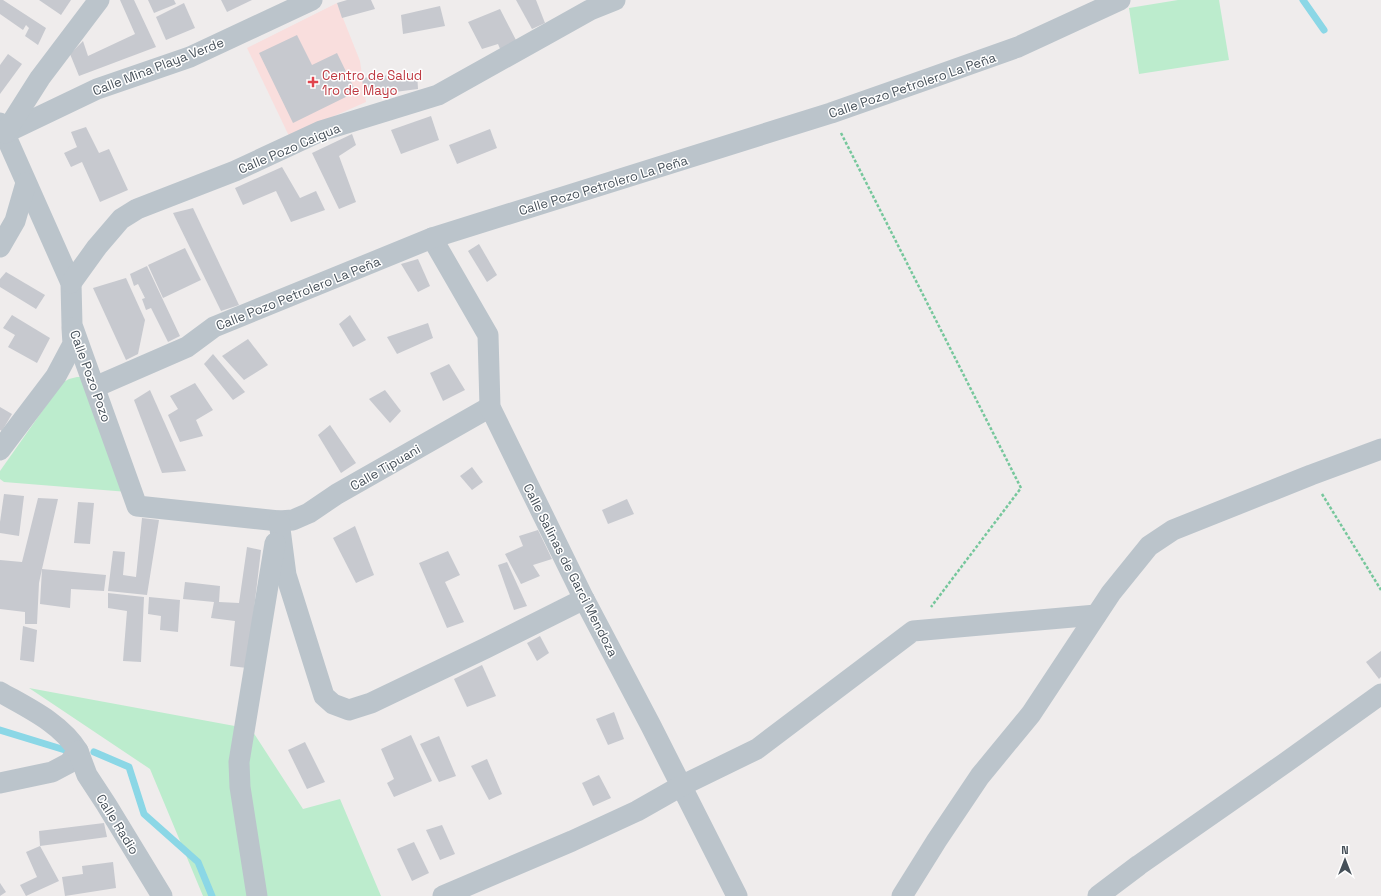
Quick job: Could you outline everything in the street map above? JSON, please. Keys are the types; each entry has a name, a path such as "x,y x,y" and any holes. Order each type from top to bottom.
{"street":[{"path":"3,128 99,0"},
{"name":"Calle Mina Playa Verde","path":"3,128 97,89 190,57 312,0"},
{"name":"Calle Pozo Caigua","path":"71,283 97,247 121,220 137,209 235,171 321,131 438,95 590,10 615,0"},
{"name":"Calle Pozo Petrolero La Peña","path":"95,387 187,347 214,327 432,238 831,113 1018,47 1120,0"},
{"name":"Calle Pozo Pozo","path":"3,128 71,283 72,326 137,506 279,521"},
{"path":"0,247 15,221 26,183"},
{"name":"Calle Salinas de Garci Mendoza","path":"432,238 488,336 490,406 584,599 682,786 737,896"},
{"path":"0,450 56,376 73,344 72,326"},
{"name":"Calle Tipuani","path":"279,521 293,520 309,513 338,494 490,406"},
{"path":"902,896 980,776 1031,714 1111,593 1149,546 1173,530 1381,449"},
{"path":"279,521 286,575 324,696 333,704 349,710 371,703 584,599"},
{"path":"257,896 240,787 239,762 279,521"},
{"path":"443,896 572,841 637,811 682,786 757,749 913,631 1096,615"},
{"name":"Calle Radio","path":"0,692 43,716 73,743 78,751 87,775 162,896"},
{"path":"1098,896 1139,865 1285,764 1381,694"},
{"path":"0,783 52,772 70,764 78,751"}],"path":[{"path":"831,113 1021,488 913,631"},
{"path":"1311,475 1381,590"}],"shaded area":[{"name":"Centro de Salud 1ro de Mayo","path":"337,3 360,61 366,102 289,136 247,48"}],"green space":[{"path":"1178,0 1219,0 1229,60 1139,74 1129,8"},
{"path":"77,377 86,377 128,492 4,482 0,479 0,471 62,383"},
{"path":"29,688 251,729 303,809 340,799 381,896 203,896 150,769"}],"building":[{"path":"0,0 3,0 46,28 38,45 25,36 29,28 26,25 23,30 0,14"},
{"path":"39,0 71,0 61,15"},
{"path":"120,0 134,0 156,47 79,76 70,54 83,41 88,56 135,34"},
{"path":"148,0 174,0 176,4 154,13"},
{"path":"221,0 252,0 227,12"},
{"path":"347,0 371,0 375,9 342,18 337,3"},
{"path":"516,0 536,0 545,23 532,29"},
{"path":"184,3 195,28 166,40 156,17"},
{"path":"440,6 445,26 403,34 401,15"},
{"path":"500,9 517,42 501,51 498,44 482,49 468,22"},
{"path":"297,35 312,65 337,53 356,92 293,123 259,53"},
{"path":"8,54 22,64 0,94 0,65"},
{"path":"417,72 418,89 364,96 362,78"},
{"path":"431,116 439,140 401,154 391,130"},
{"path":"86,127 99,153 109,149 128,190 100,202 82,162 71,167 64,153 77,147 71,132"},
{"path":"490,129 497,148 457,164 449,145"},
{"path":"352,134 356,145 339,156 356,202 339,209 312,153"},
{"path":"282,167 300,198 316,191 325,210 291,222 276,191 243,205 235,188"},
{"path":"193,208 239,305 221,311 173,213"},
{"path":"479,244 497,275 487,282 468,251"},
{"path":"185,248 201,280 163,298 148,265"},
{"path":"418,259 430,286 418,292 401,264"},
{"path":"147,266 180,336 168,342 151,308 146,310 142,299 145,298 138,284 134,286 130,274"},
{"path":"6,272 45,295 36,309 0,287 0,279"},
{"path":"126,278 145,320 138,354 126,360 93,288"},
{"path":"12,315 50,338 37,363 8,347 15,335 3,328"},
{"path":"350,315 366,340 353,347 339,324"},
{"path":"428,323 433,338 397,354 387,337"},
{"path":"248,339 268,365 244,380 222,356"},
{"path":"213,354 245,392 233,400 204,364"},
{"path":"449,364 465,390 443,401 430,373"},
{"path":"195,383 213,410 196,420 203,436 180,442 168,415 178,409 170,396"},
{"path":"150,390 186,471 162,473 134,400"},
{"path":"385,390 401,411 390,423 369,399"},
{"path":"0,407 12,414 2,431 0,430"},
{"path":"330,425 356,463 341,473 318,435"},
{"path":"472,467 483,482 472,490 460,476"},
{"path":"4,494 24,496 19,536 0,533"},
{"path":"38,498 58,499 39,583 37,624 25,624 25,612 0,609 0,560 22,562"},
{"path":"627,499 634,514 608,524 602,510"},
{"path":"78,502 94,503 90,544 74,543"},
{"path":"142,518 159,520 147,595 108,591 113,551 125,552 123,575 136,577"},
{"path":"355,526 374,575 356,583 333,538"},
{"path":"538,530 552,559 533,565 540,576 521,584 505,554 523,546 519,536"},
{"path":"247,547 261,550 247,668 230,666 235,621 211,618 214,602 183,599 185,582 220,586 219,602 239,603"},
{"path":"448,551 460,575 445,582 464,622 447,628 419,563"},
{"path":"507,562 527,606 514,610 498,565"},
{"path":"42,569 106,575 104,591 71,589 70,608 40,604"},
{"path":"108,593 144,597 141,662 123,661 127,611 108,608"},
{"path":"149,597 180,600 178,632 160,630 161,616 148,614"},
{"path":"23,626 37,630 34,662 20,660"},
{"path":"540,636 549,653 537,661 527,643"},
{"path":"1381,651 1381,677 1379,679 1366,662"},
{"path":"482,665 496,696 467,707 454,679"},
{"path":"614,712 624,739 608,745 596,719"},
{"path":"411,735 432,781 394,797 387,783 394,779 381,749"},
{"path":"439,736 456,776 439,782 420,744"},
{"path":"305,742 325,782 307,789 288,750"},
{"path":"487,759 502,794 489,800 471,766"},
{"path":"599,775 611,798 593,806 582,783"},
{"path":"104,823 107,837 40,846 39,831"},
{"path":"442,825 455,854 440,860 426,830"},
{"path":"414,842 429,873 412,881 397,849"},
{"path":"40,846 59,881 26,896 20,885 37,877 26,852"},
{"path":"113,862 116,888 65,896 62,877 83,874 82,866"},
{"path":"0,883 6,892 0,896"}],"waterway":[{"path":"1303,0 1324,30"},
{"path":"0,730 65,750"},
{"path":"94,752 129,767 144,814 198,862 212,896"}],"place":[{"name":"Centro de Salud 1ro de Mayo","path":"313,82"}]}
